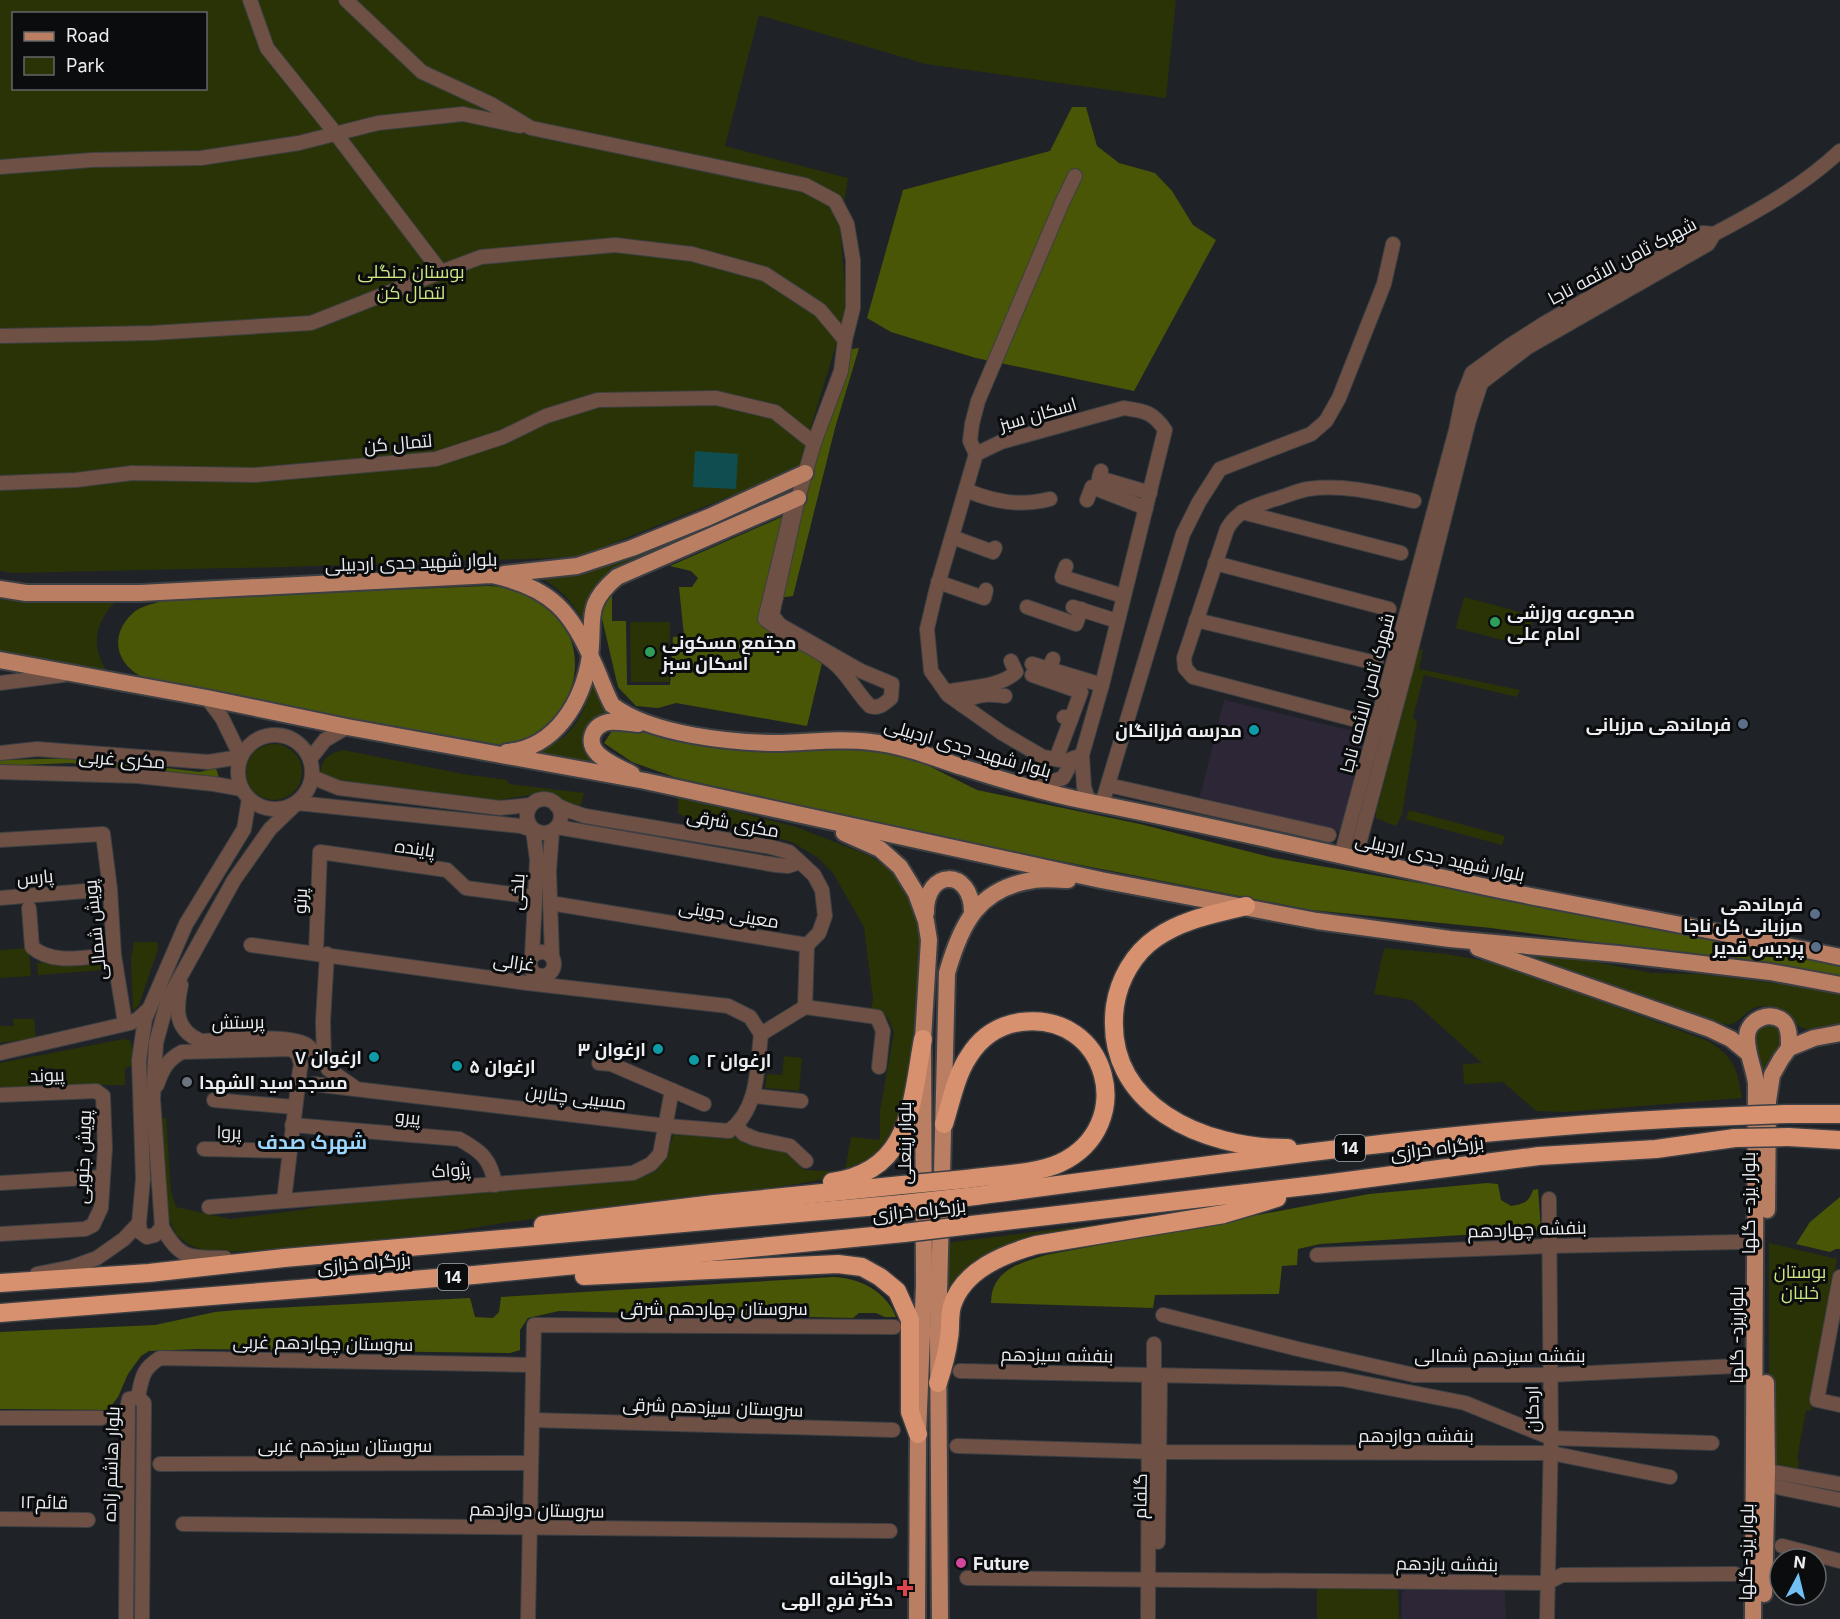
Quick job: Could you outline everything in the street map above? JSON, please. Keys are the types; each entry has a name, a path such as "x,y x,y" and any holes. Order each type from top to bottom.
{"highway":[{"path":"1246,906 1185,922 1170,929 1144,947 1127,970 1116,999 1114,1026 1117,1050 1132,1084 1166,1116 1188,1128 1235,1142 1280,1148 1392,1143"},
{"path":"465,1243 536,1226 714,1204 902,1185 967,1188 1044,1168 1058,1164 1075,1154 1096,1131 1104,1114 1106,1086 1103,1073 1089,1047 1076,1034 1063,1027 1048,1022 1032,1021 1003,1026 988,1035 967,1058 944,1124"},
{"path":"714,1204 792,1188 849,1180 875,1168 894,1148 907,1123 923,1039"},
{"name":"بزرگراه خرازی","path":"0,1282 149,1273 284,1258 902,1204 967,1188 1639,1119 1840,1114"},
{"name":"بزرگراه خرازی","path":"0,1312 474,1275 904,1233 1324,1184 1539,1155 1656,1149 1736,1138 1788,1137 1840,1140"},
{"path":"938,1383 946,1358 952,1306 969,1280 991,1263 1036,1245 1224,1214 1324,1184"},
{"path":"474,1275 580,1276 838,1264 862,1267 880,1277 897,1291 910,1320 910,1412 918,1434"}],"main road":[{"path":"492,575 577,566 621,552 709,517 805,473"},
{"path":"464,749 507,752 522,750 547,737 559,727 577,700 584,683 590,654 590,621 593,609 605,587 617,577 796,499"},
{"name":"بلوار شهید جدی اردبیلی","path":"0,589 27,593 140,592 492,575 528,585 554,601 574,623 612,705 623,714 647,725 701,736 743,741 872,742 897,746 999,779 1095,803 1510,892 1741,931 1840,957"},
{"path":"0,660 645,782 1101,880 1317,921 1450,939 1618,954 1770,972 1840,985"},
{"path":"645,782 605,760 591,745 591,738 599,726 607,723 647,725"},
{"name":"بلوار زینعلی","path":"793,815 861,839 880,849 900,867 916,893 926,921 929,940 923,1039 924,1286 918,1434 917,1619"},
{"path":"926,921 928,893 933,885 941,881 950,880 964,886 972,901 972,912"},
{"path":"940,1619 938,1333 946,973 957,939 972,912 997,892 1010,886 1035,880 1101,880"},
{"path":"1450,939 1531,965 1710,1029 1731,1039 1748,1053"},
{"path":"1748,1053 1746,1034 1752,1023 1763,1016 1773,1016 1782,1021 1789,1037 1790,1048 1814,1038 1840,1033"},
{"name":"بلوار یزد- گلها","path":"1763,1478 1768,1101 1772,1076 1780,1059 1790,1048"},
{"name":"بلواریزد- گلها","path":"1748,1053 1756,1083 1763,1478 1753,1619"},
{"name":"بلوار یزد-گلها","path":"1763,1478 1764,1619"}],"street":[{"path":"250,0 267,48 441,272"},
{"path":"345,0 422,72 491,104 531,128"},
{"path":"0,167 92,160 201,158 299,143 378,123 463,114 805,185 835,201 847,224 853,260 854,308 845,340 841,371 796,499 765,619 775,628 831,660 842,670 870,706 875,708 884,705 891,698 892,684 861,671 780,625 772,615 796,499"},
{"name":"شهرک ثامن الائمه ناجا","path":"1348,858 1462,426 1481,383 1519,347 1629,283 1708,244 1714,234 1741,220 1819,171 1840,152"},
{"path":"1075,176 978,401 970,441 976,454 938,582 927,629 931,671 946,692 1002,733 1043,757 1066,761 1078,756"},
{"path":"1095,803 1108,785 1184,534 1199,502 1220,469 1311,434 1326,421 1339,398 1384,284 1393,244"},
{"path":"0,336 152,333 311,323 481,257 615,245 692,254 765,274 820,310 845,340"},
{"name":"لتمال کن","path":"0,483 76,480 132,473 255,475 436,459 503,436 546,416 598,400 716,398 775,412 814,443"},
{"name":"اسکان سبز","path":"976,454 1001,442 1124,408 1141,410 1156,417 1165,430 1102,685 1078,756 1063,778 1035,787"},
{"path":"1101,471 1098,478 1150,493"},
{"path":"1087,500 1092,486 1146,508"},
{"path":"1383,727 1194,677 1185,668 1184,658 1227,529 1234,517 1259,505 1306,490 1329,487 1362,489 1414,501"},
{"path":"966,490 987,499 1003,502 1034,502 1050,499"},
{"path":"1242,512 1401,553"},
{"path":"952,537 993,552 995,548"},
{"path":"1215,563 1389,609"},
{"path":"1066,566 1062,577 1123,596"},
{"path":"938,582 984,597 986,590"},
{"path":"1027,607 1076,624 1077,608 1117,621"},
{"path":"1196,620 1376,663"},
{"path":"946,692 981,686 1011,676 1016,672 1011,661"},
{"path":"1056,759 1068,718 1081,693 1032,670 1051,664 1102,685"},
{"path":"0,683 77,674"},
{"path":"962,705 970,697 1005,696"},
{"path":"207,698 222,718 240,757"},
{"path":"310,759 325,740 347,727"},
{"path":"162,1227 155,1235 147,1237 140,1232 139,1223 143,1179 139,1060 145,1018 186,924 244,829 245,794 238,780 240,757 256,740 279,735 290,738 300,745 310,759 312,777 309,787 270,829 234,880 184,967 168,999 156,1044 153,1099 162,1227 170,1241 180,1253 197,1257 284,1258"},
{"name":"مکری غربی","path":"0,753 37,749 208,762 240,757"},
{"name":"اسکان سبز","path":"1078,756 1084,787 1095,803"},
{"name":"مکری غربی","path":"0,772 137,776 214,784 245,794"},
{"path":"312,777 339,788 500,808 531,806"},
{"path":"1108,785 1329,835"},
{"path":"245,794 267,809 277,810 297,802 521,826 533,830 542,833 554,829 561,818 556,805 546,800 535,802 531,806 527,815 533,830"},
{"name":"مکری شرقی","path":"554,829 776,865 788,866 800,862 789,852 771,847 585,816 556,805"},
{"name":"بلخی","path":"554,829 549,845 555,986"},
{"name":"بلخی","path":"532,977 530,963 537,860 533,830"},
{"name":"پویش شمالی","path":"0,840 102,834 110,889 114,955 127,1023"},
{"name":"پاینده","path":"320,852 447,870 466,888 535,897"},
{"name":"پرتو","path":"320,852 323,1062"},
{"path":"800,862 814,874 822,890 825,916 819,933 807,945 805,1007"},
{"name":"پارس","path":"0,898 110,889"},
{"name":"معینی جوینی","path":"550,903 807,945"},
{"path":"29,908 32,947 40,954 51,958 114,955"},
{"name":"غزالی","path":"251,945 532,977 555,986 728,1006 750,1017 761,1034"},
{"path":"532,956 543,952 553,962 546,975 532,977"},
{"name":"پرستش","path":"184,967 177,1004 183,1028 191,1037 201,1041 270,1039 303,1043"},
{"path":"806,1161 790,1146 756,1139 744,1134 736,1126 754,1096 761,1034 805,1007 877,1017 884,1031 879,1067"},
{"path":"0,1053 127,1023 149,1009"},
{"path":"303,1043 314,1041 323,1021"},
{"path":"127,1023 143,1034"},
{"path":"303,1043 312,1048 323,1062 356,1088"},
{"name":"پرستش","path":"153,1099 165,1066 175,1055 182,1053 291,1049 298,1054 300,1067"},
{"path":"284,1200 300,1067 306,1058 323,1062"},
{"path":"300,1067 302,1078 311,1083 322,1081 327,1074 323,1062"},
{"path":"599,1063 611,1064 704,1104"},
{"path":"294,1107 311,1083"},
{"name":"مسیبی چناربن","path":"311,1083 719,1132 729,1131 736,1126"},
{"name":"پژواک","path":"209,1207 633,1173 651,1164 660,1154 672,1090"},
{"name":"پیوند","path":"0,1095 96,1091"},
{"name":"پویش جنوبی","path":"0,1234 85,1229 93,1225 101,1208 105,1148 103,1096 96,1091"},
{"path":"754,1096 801,1101"},
{"path":"214,1100 294,1107"},
{"name":"پیرو","path":"292,1125 459,1139 479,1150 492,1169 495,1185"},
{"name":"پروا","path":"204,1149 289,1151"},
{"path":"0,1183 103,1177"},
{"name":"اردکان","path":"1547,1619 1551,1453 1549,1199"},
{"path":"0,1282 72,1267 97,1258 124,1239 139,1223"},
{"name":"بنفشه چهاردهم","path":"1317,1255 1739,1242"},
{"path":"1840,1277 1835,1333 1817,1400 1840,1405"},
{"name":"بنفشه سیزدهم شمالی","path":"1163,1315 1414,1375 1549,1375 1736,1366"},
{"name":"سروستان چهاردهم شرقی","path":"533,1365 534,1325 894,1327"},
{"name":"گلفام","path":"1154,1344 1154,1375 1160,1382 1154,1452 1153,1578 1156,1619"},
{"name":"سروستان چهاردهم غربی","path":"138,1397 147,1366 160,1358 533,1365"},
{"path":"528,1619 533,1365"},
{"name":"بنفشه سیزدهم","path":"960,1371 1342,1379 1465,1403 1551,1438"},
{"name":"بلوار هاشم زاده","path":"126,1619 128,1404 129,1399 138,1397 144,1403 142,1619"},
{"path":"0,1418 101,1418"},
{"name":"سروستان سیزدهم شرقی","path":"532,1420 893,1430"},
{"path":"1551,1438 1712,1443"},
{"name":"بنفشه دوازدهم","path":"957,1446 1154,1452 1551,1453 1670,1477"},
{"name":"سروستان سیزدهم غربی","path":"160,1464 531,1463"},
{"path":"1763,1478 1840,1484"},
{"path":"1763,1478 1840,1500"},
{"path":"127,1519 143,1518"},
{"name":"قائم۱۲","path":"0,1519 88,1520"},
{"name":"سروستان دوازدهم","path":"183,1524 890,1532"},
{"path":"1782,1546 1840,1561"},
{"name":"بنفشه یازدهم","path":"967,1578 1547,1583 1562,1575 1735,1574"},
{"name":"گلفام","path":"1148,1619 1153,1578"}],"shaded area":[{"path":"1224,700 1365,734 1340,832 1200,797"},
{"path":"1406,1588 1505,1591 1506,1619 1402,1619 1402,1594"}],"green space":[{"name":"بوستان جنگلی لتمال کن","path":"0,0 1176,0 1166,98 926,64 759,15 725,146 848,178 840,229 847,309 798,469 579,557 14,573 0,571"},
{"path":"1072,107 1086,107 1097,146 1119,163 1155,173 1172,191 1193,225 1216,240 1134,391 976,358 891,332 867,318 903,190 1050,151"},
{"path":"859,348 835,428 793,596 779,598 845,350"},
{"path":"796,484 795,493 623,569 595,587 583,620 563,594 536,575 620,562"},
{"path":"784,516 761,620 822,663 807,726 676,703 658,708 636,706 618,687 600,610 608,594 612,594 612,621 626,621 627,685 670,685 673,637 684,636 679,587 692,587 698,578 691,571 670,566"},
{"path":"487,586 511,589 532,597 550,609 564,625 572,643 575,664 572,686 562,709 542,731 529,739 510,745 479,745 147,679 129,668 123,660 118,643 119,634 131,615 144,607 170,599"},
{"name":"مجموعه ورزشی امام علی","path":"1464,597 1534,616 1526,646 1456,628"},
{"path":"0,598 39,600 119,598 104,615 98,634 99,654 109,674 0,653"},
{"name":"مجتمع مسکونی اسکان سبز","path":"630,622 670,622 669,682 631,682"},
{"path":"1419,649 1423,650 1419,669 1520,690 1517,697 1424,675 1413,717 1417,722 1402,814 1396,826 1376,818 1376,812"},
{"path":"592,683 600,701 614,716 602,716 590,720 582,737 586,754 601,763 523,756 550,746 570,731 583,710"},
{"path":"616,725 882,751 925,764 977,790 1140,824 1274,858 1460,890 1840,966 1840,975 1491,928 1311,910 1009,851 674,777 632,762 604,743"},
{"path":"268,744 280,744 290,748 298,756 302,772 298,788 290,796 280,800 268,800 258,796 250,788 246,778 246,766 250,756 258,748"},
{"path":"343,750 463,774 507,780 509,784 584,793 579,810 545,795 487,802 338,783 320,772 327,757"},
{"path":"84,758 200,772 216,768 220,781 71,763 0,766 0,760"},
{"path":"678,797 796,827 868,855 891,870 909,895 918,916 922,944 916,1032 906,1104 892,1138 879,1152 858,1167 845,1171 851,1137 880,1140 880,1111 894,1032 888,1018 871,1011 873,999 864,927 833,873 817,857 792,842 687,818 678,813"},
{"path":"1409,810 1505,836 1502,845 1406,819"},
{"path":"134,942 157,942 158,949 139,1005 133,1011 131,960"},
{"path":"29,948 31,976 0,978 0,950"},
{"path":"1384,948 1447,954 1500,964 1708,1041 1724,1052 1733,1064 1742,1098 1566,1112 1536,1111 1503,1082 1464,1084 1463,1064 1482,1063 1412,1000 1374,994"},
{"path":"1488,949 1595,962 1652,973 1698,974 1840,991 1840,1024 1807,1029 1797,1024 1779,1008 1763,1006 1753,1009 1737,1021 1727,1025 1618,987"},
{"path":"101,959 102,970 38,975 37,963"},
{"path":"13,1019 34,1019 36,1038 0,1043 0,1026 14,1026"},
{"path":"1769,1024 1779,1030 1783,1043 1764,1096 1762,1063 1755,1048 1753,1033 1759,1027"},
{"path":"124,1039 129,1040 133,1052 131,1066 125,1068 125,1085 54,1085 54,1068 41,1068 38,1089 0,1091 0,1063"},
{"path":"784,1056 802,1058 799,1091 765,1088 767,1074 782,1075"},
{"path":"162,1118 166,1118 171,1191 176,1207 230,1219 302,1210 339,1202 637,1178 657,1170 668,1152 674,1133 723,1139 737,1137 783,1149 804,1170 836,1171 841,1174 826,1179 779,1187 503,1223 389,1242 303,1250 207,1252 188,1244 176,1235 169,1218 165,1194"},
{"path":"1487,1183 1498,1184 1501,1200 1511,1206 1525,1202 1533,1190 1538,1189 1541,1230 1320,1244 1298,1249 1297,1265 1282,1266 1279,1294 1155,1295 1153,1308 991,1303 992,1292 1002,1275 1017,1265 1046,1255 1369,1194"},
{"path":"1840,1197 1840,1249 1830,1252 1796,1244 1810,1222"},
{"path":"1224,1209 1005,1250 946,1316 945,1243"},
{"name":"بوستان خلبان","path":"1769,1243 1837,1259 1811,1411 1806,1410 1797,1459 1799,1460 1798,1474 1769,1464"},
{"path":"833,1277 862,1283 879,1293 892,1308 896,1317 885,1317 876,1313 859,1313 853,1318 559,1311 528,1318 520,1330 520,1350 510,1353 197,1349 149,1351 141,1356 128,1374 118,1397 108,1410 0,1409 0,1332 155,1325 215,1312 237,1310 470,1298 475,1317 493,1318 499,1312 501,1297"},
{"path":"1317,1588 1398,1590 1399,1619 1317,1619"}],"water":[{"path":"695,451 738,454 736,489 693,487"}],"place":[{"name":"مجموعه ورزشی امام علی","path":"1495,622"},
{"name":"مجتمع مسکونی اسکان سبز","path":"650,652"},
{"name":"فرماندهی مرزبانی","path":"1743,724"},
{"name":"مدرسه فرزانگان","path":"1254,730"},
{"name":"فرماندهی مرزبانی کل ناجا","path":"1815,914"},
{"name":"پردیس قدیر","path":"1816,947"},
{"name":"ارغوان ۳","path":"658,1049"},
{"name":"ارغوان ۷","path":"374,1057"},
{"name":"ارغوان ۲","path":"694,1060"},
{"name":"ارغوان ۵","path":"457,1066"},
{"name":"مسجد سید الشهدا","path":"187,1082"},
{"name":"Future","path":"961,1563"},
{"name":"داروخانه دکتر فرج الهی","path":"905,1588"}],"district":[{"name":"شهرک صدف","path":"312,1142"}]}
